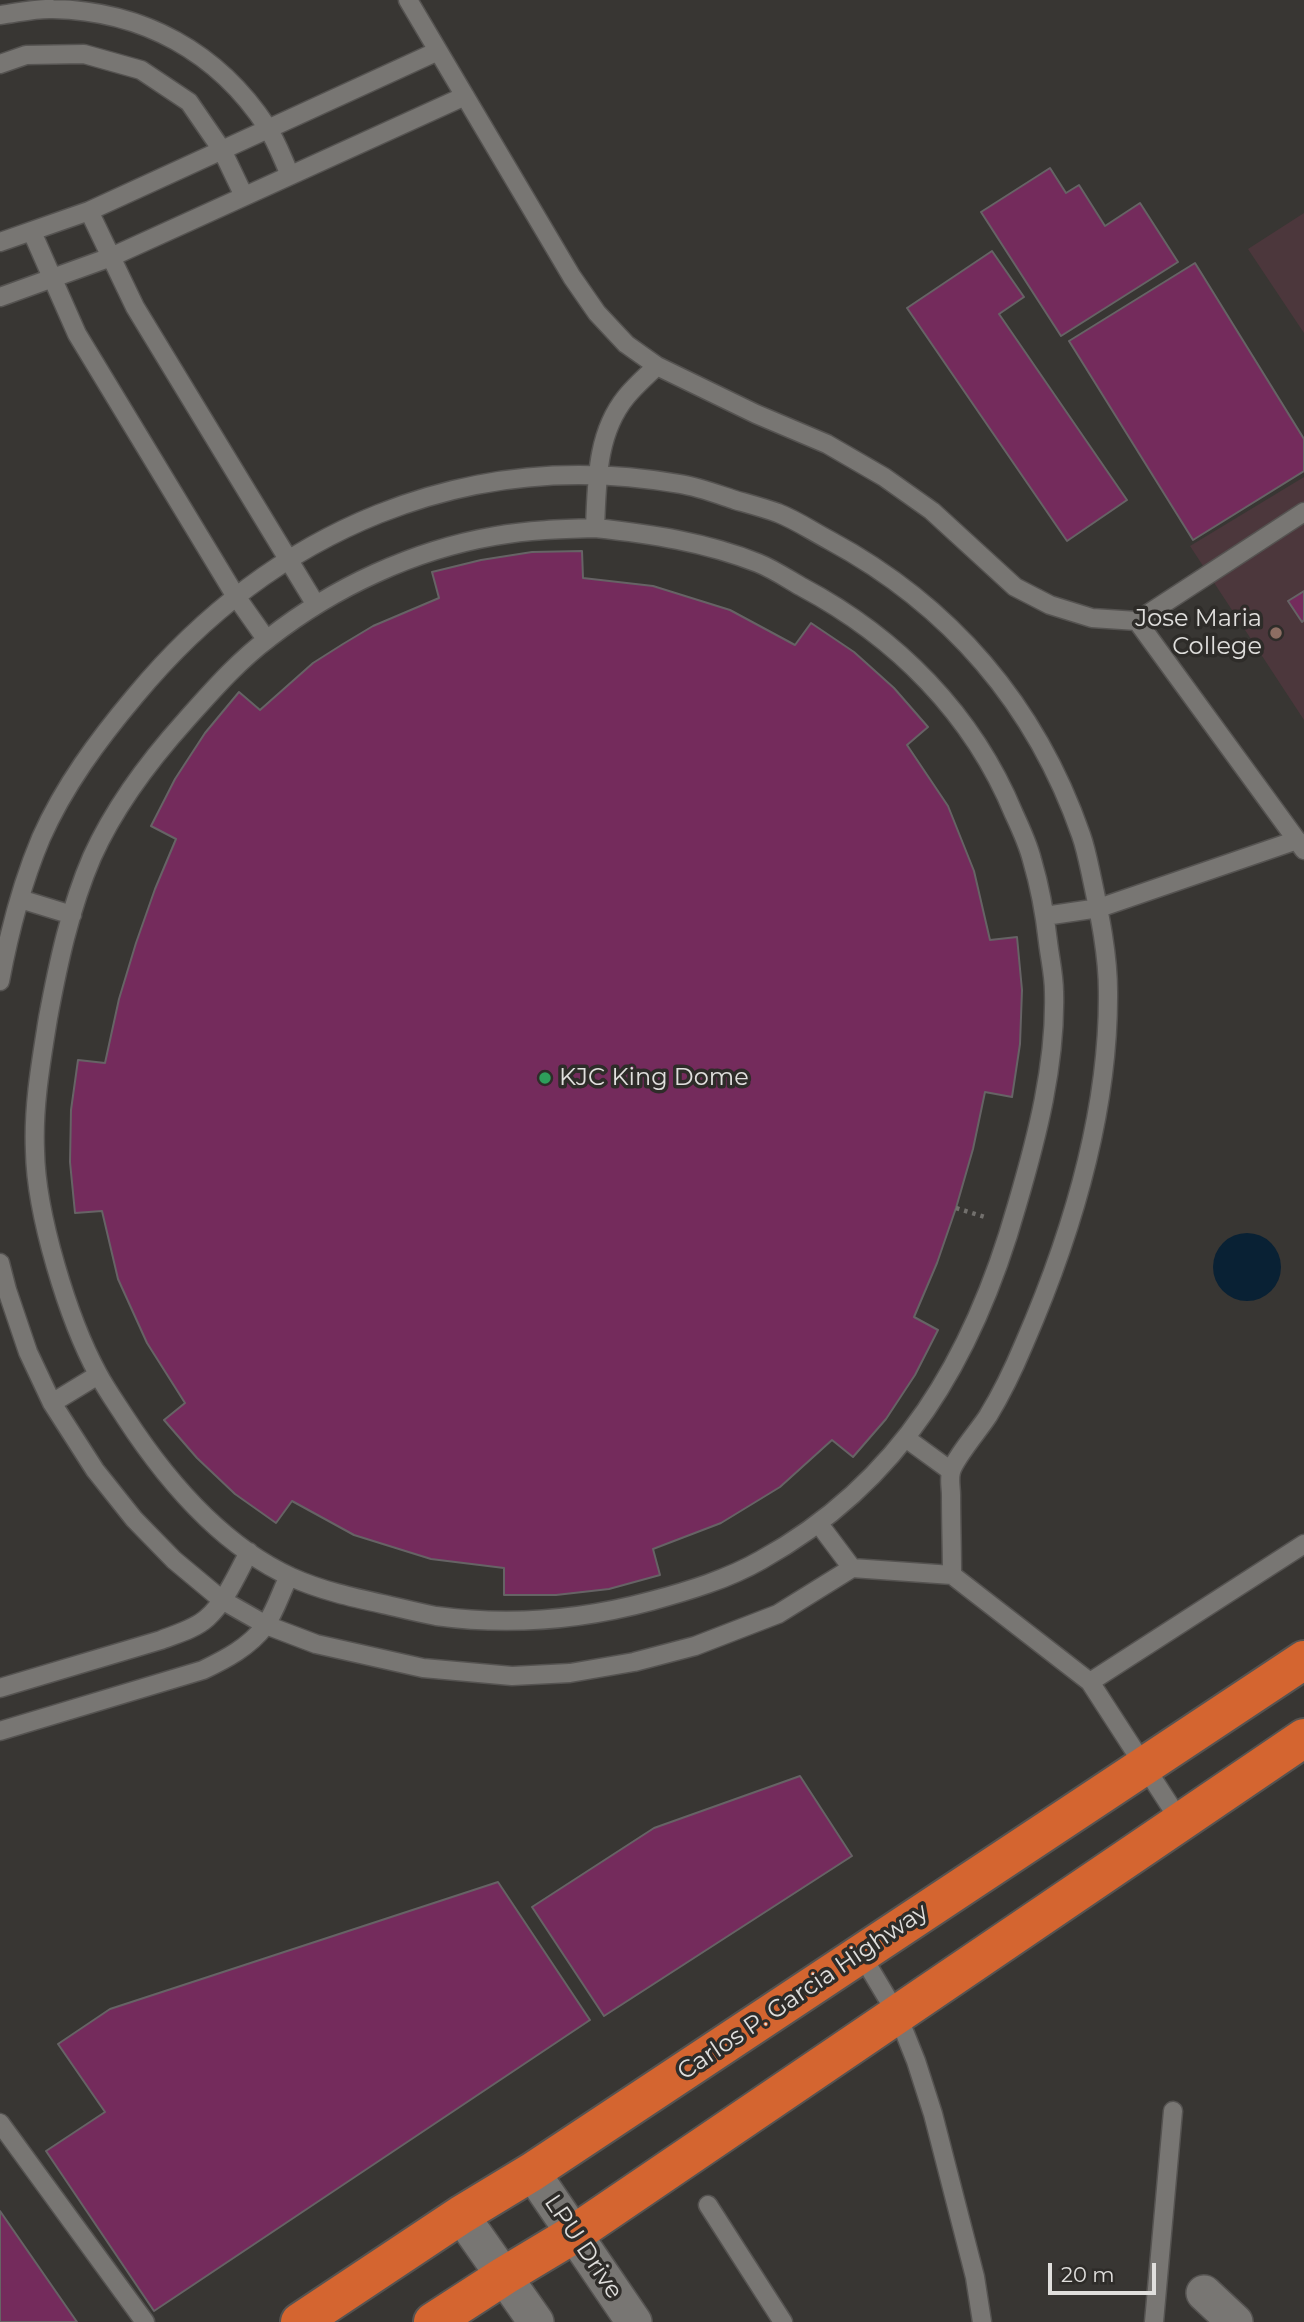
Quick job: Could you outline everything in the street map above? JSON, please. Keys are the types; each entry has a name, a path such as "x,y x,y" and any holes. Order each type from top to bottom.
{"highway":[{"name":"Carlos P. Garcia Highway","path":"300,2322 461,2215 533,2172 1304,1660"},
{"path":"433,2322 574,2234 1304,1738"}],"street":[{"name":"LPU Drive","path":"533,2172 634,2322"},
{"path":"461,2215 536,2322"},
{"path":"1204,2293 1235,2322"}],"lane":[{"path":"408,0 578,286 597,313 626,344 657,366 756,414 827,444 884,477 932,511 1015,587 1050,605 1092,618 1136,621 1304,512"},
{"path":"0,15 50,8 102,13 151,27 197,53 236,86 269,129 290,175"},
{"path":"0,242 89,211 438,51"},
{"path":"0,64 26,55 84,54 141,70 189,102 222,150 244,196"},
{"path":"0,297 111,257 465,96"},
{"path":"89,211 135,307 316,605"},
{"path":"32,232 77,334 235,595 266,639"},
{"path":"595,527 597,474 603,440 614,413 626,396 657,366"},
{"path":"0,981 20,898 41,839 69,785 105,732 190,634 235,595 287,559 335,532 416,499 487,482 536,475 597,474 684,484 780,514 858,556 911,591 959,634 1000,682 1049,757 1083,839 1099,908 1109,986 1107,1050 1083,1172 1052,1276 1018,1359 991,1412 951,1471 952,1575"},
{"path":"595,527 673,537 760,564 831,602 877,633 920,671 956,714 1001,782 1031,855 1045,916 1054,988 1052,1045 1031,1159 1012,1225 993,1279 968,1336 944,1384 907,1439 863,1486 819,1524 754,1565 678,1594 567,1619 516,1622 434,1615 337,1594 289,1576 249,1552 209,1519 173,1481 139,1438 98,1375 76,1326 58,1272 34,1162 35,1106 43,1048 55,980 72,915 92,858 119,807 152,758 229,672 266,639 316,605 360,581 433,551 487,537 540,529 595,527"},
{"path":"1045,916 1099,908 1301,845 1136,621"},
{"path":"20,898 72,915"},
{"path":"0,1263 6,1290 28,1352 52,1403 95,1469 134,1518 174,1560 222,1600 266,1625 316,1644 423,1668 512,1676 570,1673 634,1662 695,1646 778,1614 852,1568 952,1575 1090,1682 1180,1821"},
{"path":"52,1403 98,1375"},
{"path":"907,1439 951,1471"},
{"path":"819,1524 852,1568"},
{"path":"1090,1682 1304,1544"},
{"path":"0,1688 173,1635 206,1619 222,1600 249,1552"},
{"path":"0,1731 203,1670 229,1657 251,1641 266,1625 289,1576"},
{"path":"861,1954 898,2016 916,2060 933,2113 975,2277 982,2322"},
{"path":"1154,2322 1173,2111"},
{"path":"0,2123 145,2322"},
{"path":"708,2205 783,2322"}],"shaded area":[{"path":"1304,213 1304,333 1248,249"},
{"name":"Jose Maria College","path":"1304,477 1304,720 1190,546"}],"water":[{"path":"1254,1233 1275,1248 1281,1260 1279,1280 1271,1291 1254,1301 1240,1301 1223,1291 1215,1280 1213,1260 1223,1243 1234,1235"}],"building":[{"path":"1050,168 1066,193 1079,185 1105,226 1140,203 1178,262 1061,336 981,212"},
{"path":"992,251 1024,297 999,314 1127,500 1067,541 907,308"},
{"path":"1195,263 1304,439 1304,471 1193,540 1069,341"},
{"name":"KJC King Dome","path":"582,551 583,578 653,586 730,610 795,645 811,623 854,652 894,688 928,727 907,745 948,806 974,871 990,940 1017,937 1022,990 1020,1044 1012,1097 985,1092 973,1149 956,1208 914,1317 938,1330 915,1375 886,1419 853,1457 832,1440 780,1487 721,1523 653,1549 660,1575 609,1589 556,1595 504,1595 504,1568 431,1559 354,1535 292,1501 276,1523 235,1494 197,1458 164,1420 185,1403 147,1343 118,1279 102,1211 75,1213 70,1162 71,1110 78,1060 105,1063 119,999 136,943 176,839 151,826 175,779 205,733 239,692 260,710 313,663 343,644 373,626 439,598 432,572 481,560 532,552"},
{"path":"1304,591 1304,620 1302,622 1288,601"},
{"path":"800,1776 852,1856 604,2016 532,1907 654,1828"},
{"path":"498,1882 590,2020 154,2311 46,2151 105,2112 58,2044 110,2009"},
{"path":"0,2211 77,2322 0,2322"}],"place":[{"name":"Jose Maria College","path":"1276,633"},
{"name":"KJC King Dome","path":"545,1078"}]}
